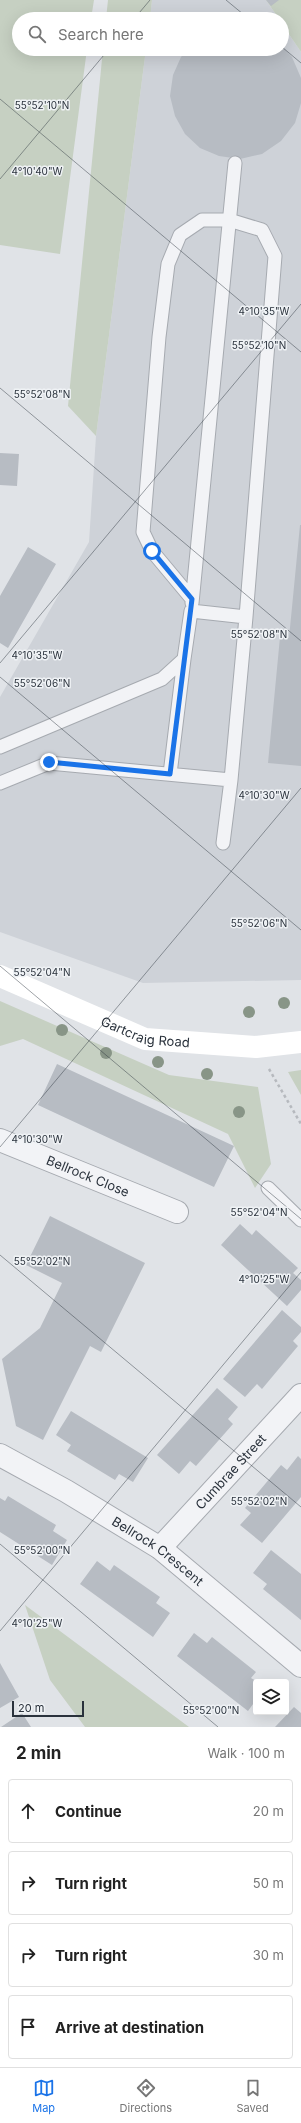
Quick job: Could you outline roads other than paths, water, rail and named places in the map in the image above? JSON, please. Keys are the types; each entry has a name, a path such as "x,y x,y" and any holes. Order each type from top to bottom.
{"street":[{"name":"Gartcraig Road","path":"0,976 145,1039 256,1047 301,1042"},
{"name":"Bellrock Close","path":"0,1140 177,1212"},
{"name":"Cumbrae Street","path":"160,1548 301,1395"},
{"name":"Bellrock Crescent","path":"0,1455 66,1491 160,1548 301,1666"}],"lane":[{"path":"170,774 192,605 234,163"},
{"path":"223,843 231,780 246,617 275,256 262,230 229,220 202,220 180,235 168,264 159,337 143,532 152,551 192,605 246,617"},
{"path":"0,747 162,679 184,659"},
{"path":"0,783 49,762 231,780"},
{"path":"268,1188 301,1220"}]}
